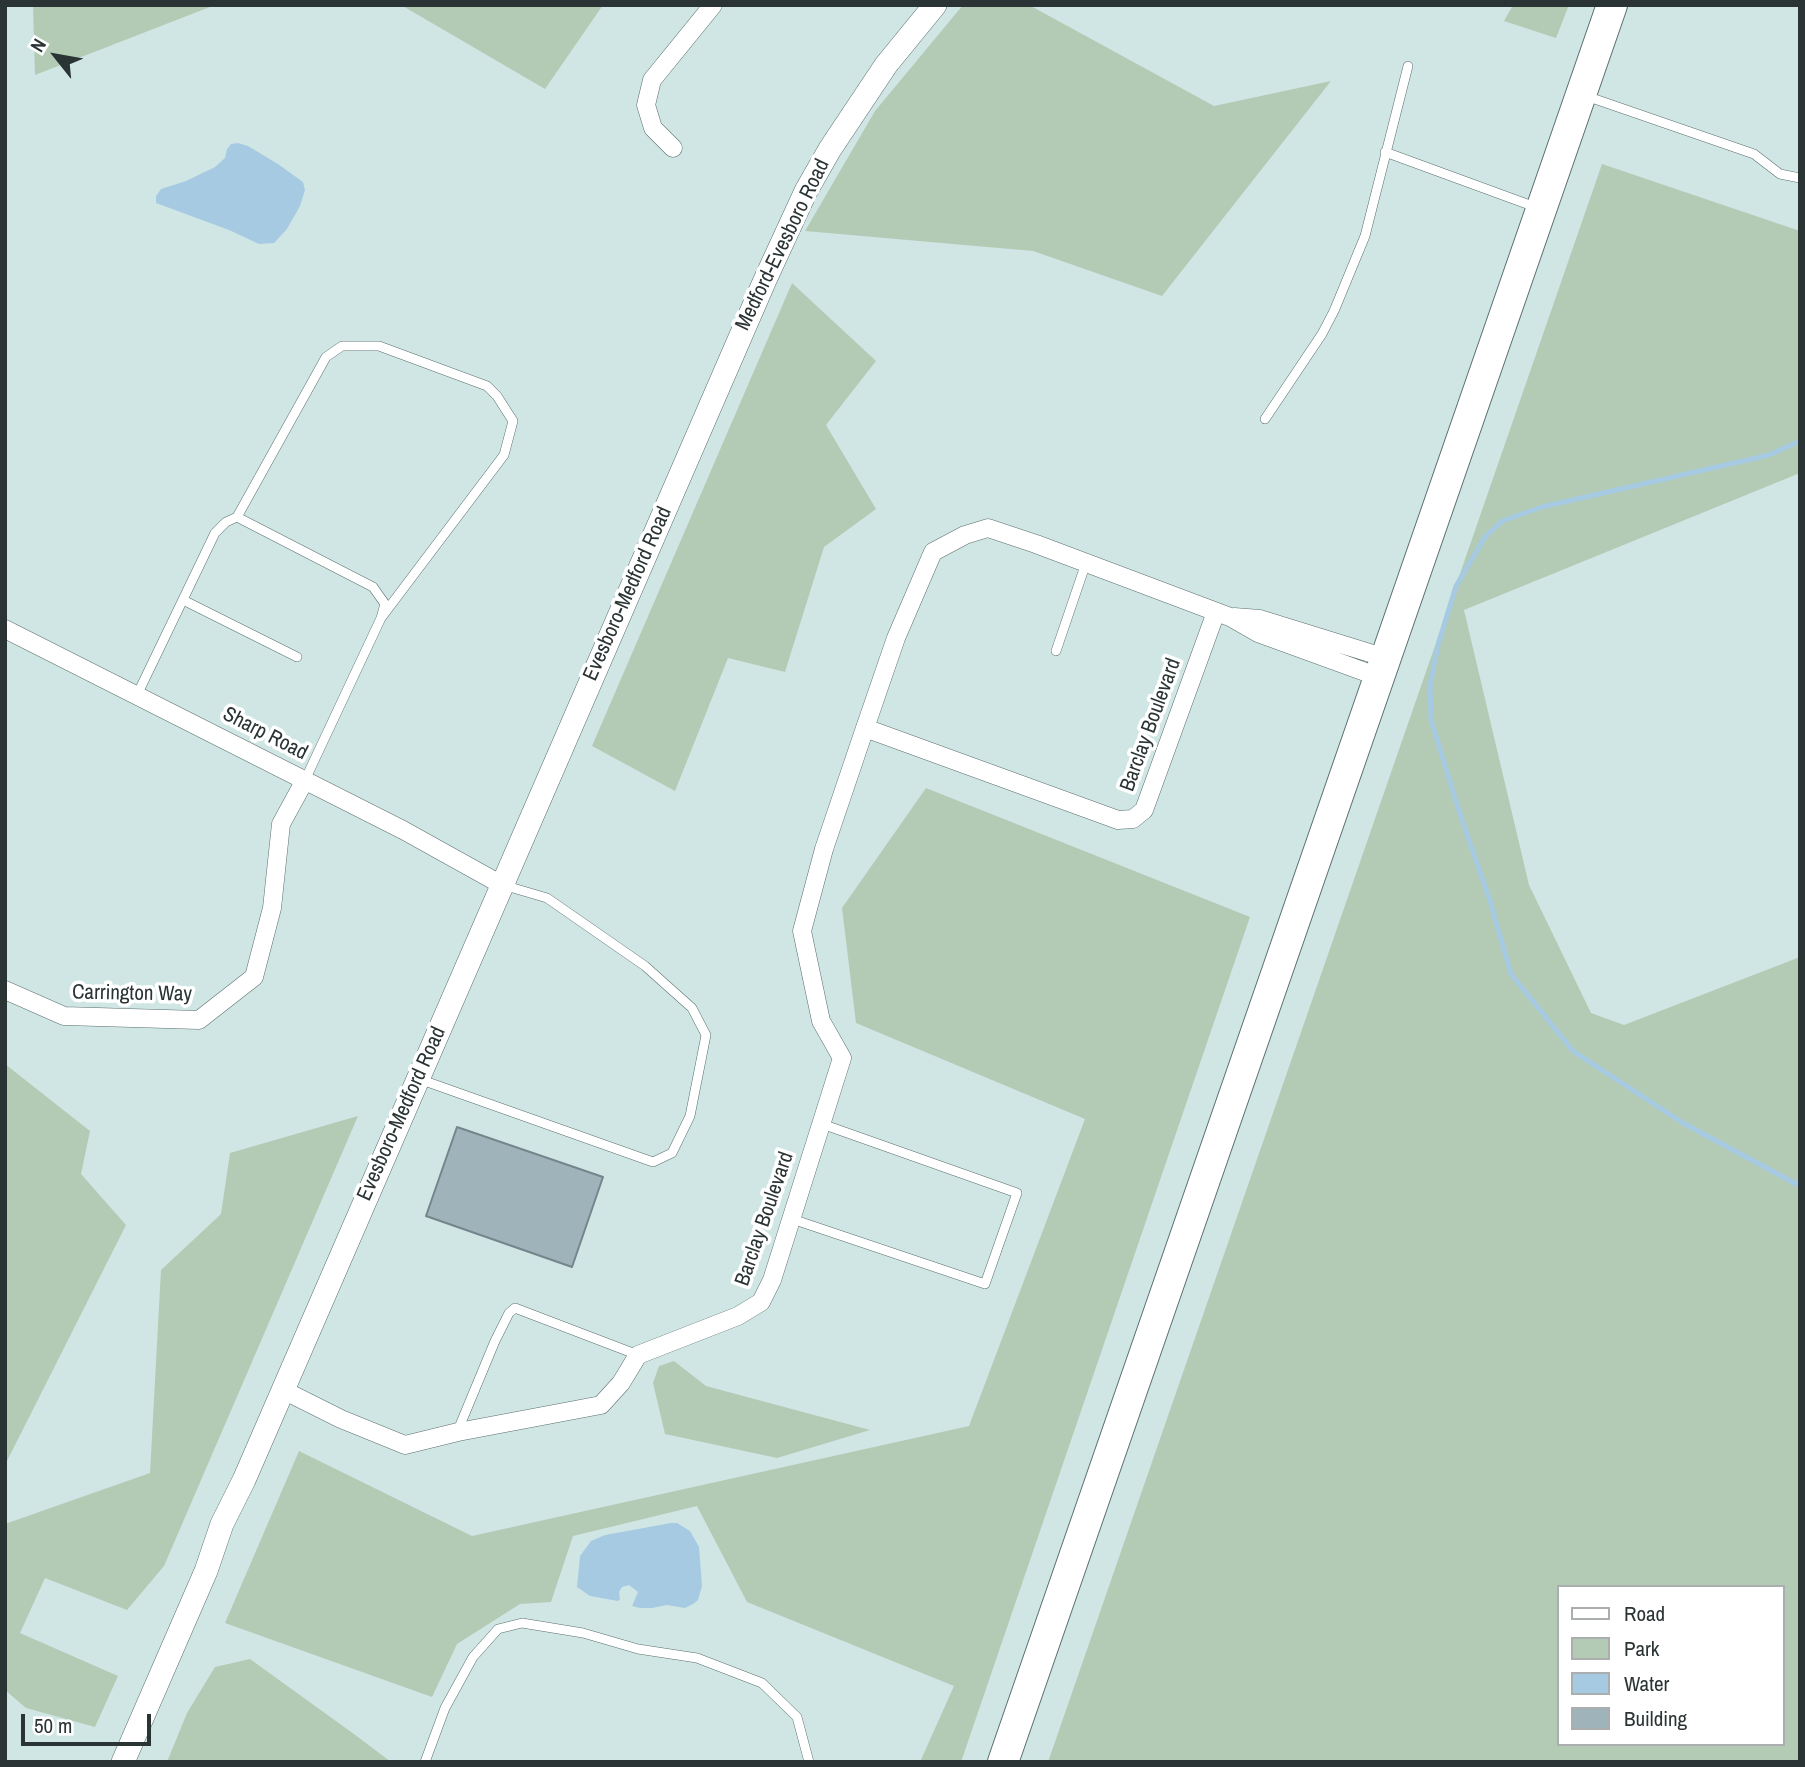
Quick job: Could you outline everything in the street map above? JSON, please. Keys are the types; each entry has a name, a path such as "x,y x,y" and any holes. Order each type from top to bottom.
{"highway":[{"path":"1003,1762 1539,209 1612,5"}],"street":[{"path":"673,148 653,128 646,105 652,80 713,5"},
{"name":"Medford-Evesboro Road","path":"683,466 806,191 857,106 886,65 935,5"},
{"name":"Evesboro-Medford Road","path":"123,1762 206,1571 222,1524 244,1480 683,466"},
{"name":"Barclay Boulevard","path":"638,1355 738,1316 761,1301 772,1280 842,1058 821,1021 802,931 824,849 896,638 933,552 965,535 988,528 1223,615 1258,633 1383,667"},
{"name":"Barclay Boulevard","path":"865,728 1118,820 1133,819 1144,810 1223,615"},
{"name":"Sharp Road","path":"5,629 403,830 502,885"},
{"name":"Carrington Way","path":"5,990 64,1016 199,1020 254,976 272,908 281,824 305,780"},
{"path":"283,1390 341,1419 405,1445 458,1432 601,1405 621,1383 638,1355"}],"lane":[{"path":"1265,419 1322,334 1365,236 1408,66"},
{"path":"1581,94 1754,154 1780,174 1800,178"},
{"path":"1385,152 1539,209"},
{"path":"137,695 215,533 226,522 237,517 327,357 342,346 379,346 487,386 513,421 504,455 381,618 305,780"},
{"path":"237,517 373,587 384,604 381,618"},
{"path":"1056,651 1086,563"},
{"path":"183,600 297,657"},
{"path":"418,1079 653,1162 672,1153 690,1116 706,1035 692,1008 645,966 547,898 502,885"},
{"path":"792,1219 985,1284 1017,1193 821,1124"},
{"path":"458,1432 495,1341 509,1312 515,1308 638,1355"},
{"path":"425,1762 446,1708 473,1657 498,1629 522,1623 583,1633 638,1649 697,1658 762,1684 797,1717 809,1762"}],"green space":[{"path":"33,5 215,5 35,75"},
{"path":"401,5 603,5 545,89"},
{"path":"963,5 1029,5 1214,106 1331,81 1162,296 1033,251 805,231 875,111"},
{"path":"1513,5 1569,5 1556,38 1504,21"},
{"path":"1602,164 1800,231 1800,473 1464,610 1529,885 1591,1013 1624,1025 1800,957 1800,1762 1048,1762"},
{"path":"792,283 876,361 826,425 876,509 824,547 785,672 728,658 675,791 592,746"},
{"path":"926,788 1250,917 961,1762 920,1762 954,1686 747,1602 697,1506 573,1536 551,1602 520,1604 457,1644 432,1697 225,1623 299,1451 472,1536 969,1426 1085,1119 856,1023 842,908"},
{"path":"5,1064 90,1131 81,1174 126,1225 5,1465"},
{"path":"358,1116 164,1566 127,1610 45,1578 20,1633 118,1676 95,1727 26,1708 5,1690 5,1524 150,1473 161,1270 221,1214 230,1153"},
{"path":"674,1361 706,1386 870,1430 777,1458 665,1434 653,1383 659,1366"},
{"path":"250,1659 391,1762 167,1762 187,1713 215,1667"}],"water":[{"path":"238,143 278,164 303,182 305,190 300,206 287,229 274,243 259,244 156,203 156,196 161,189 215,167 225,158 231,144"},
{"path":"677,1523 690,1531 699,1547 702,1586 698,1600 693,1604 685,1608 667,1605 640,1608 632,1606 638,1592 629,1585 622,1587 618,1601 590,1596 577,1587 580,1556 591,1541 605,1535"}],"building":[{"path":"457,1127 603,1177 572,1267 426,1216"}],"waterway":[{"path":"1800,441 1769,455 1542,507 1502,521 1485,537 1456,586 1438,645 1430,685 1431,720 1511,974 1573,1051 1683,1123 1800,1186"}]}
